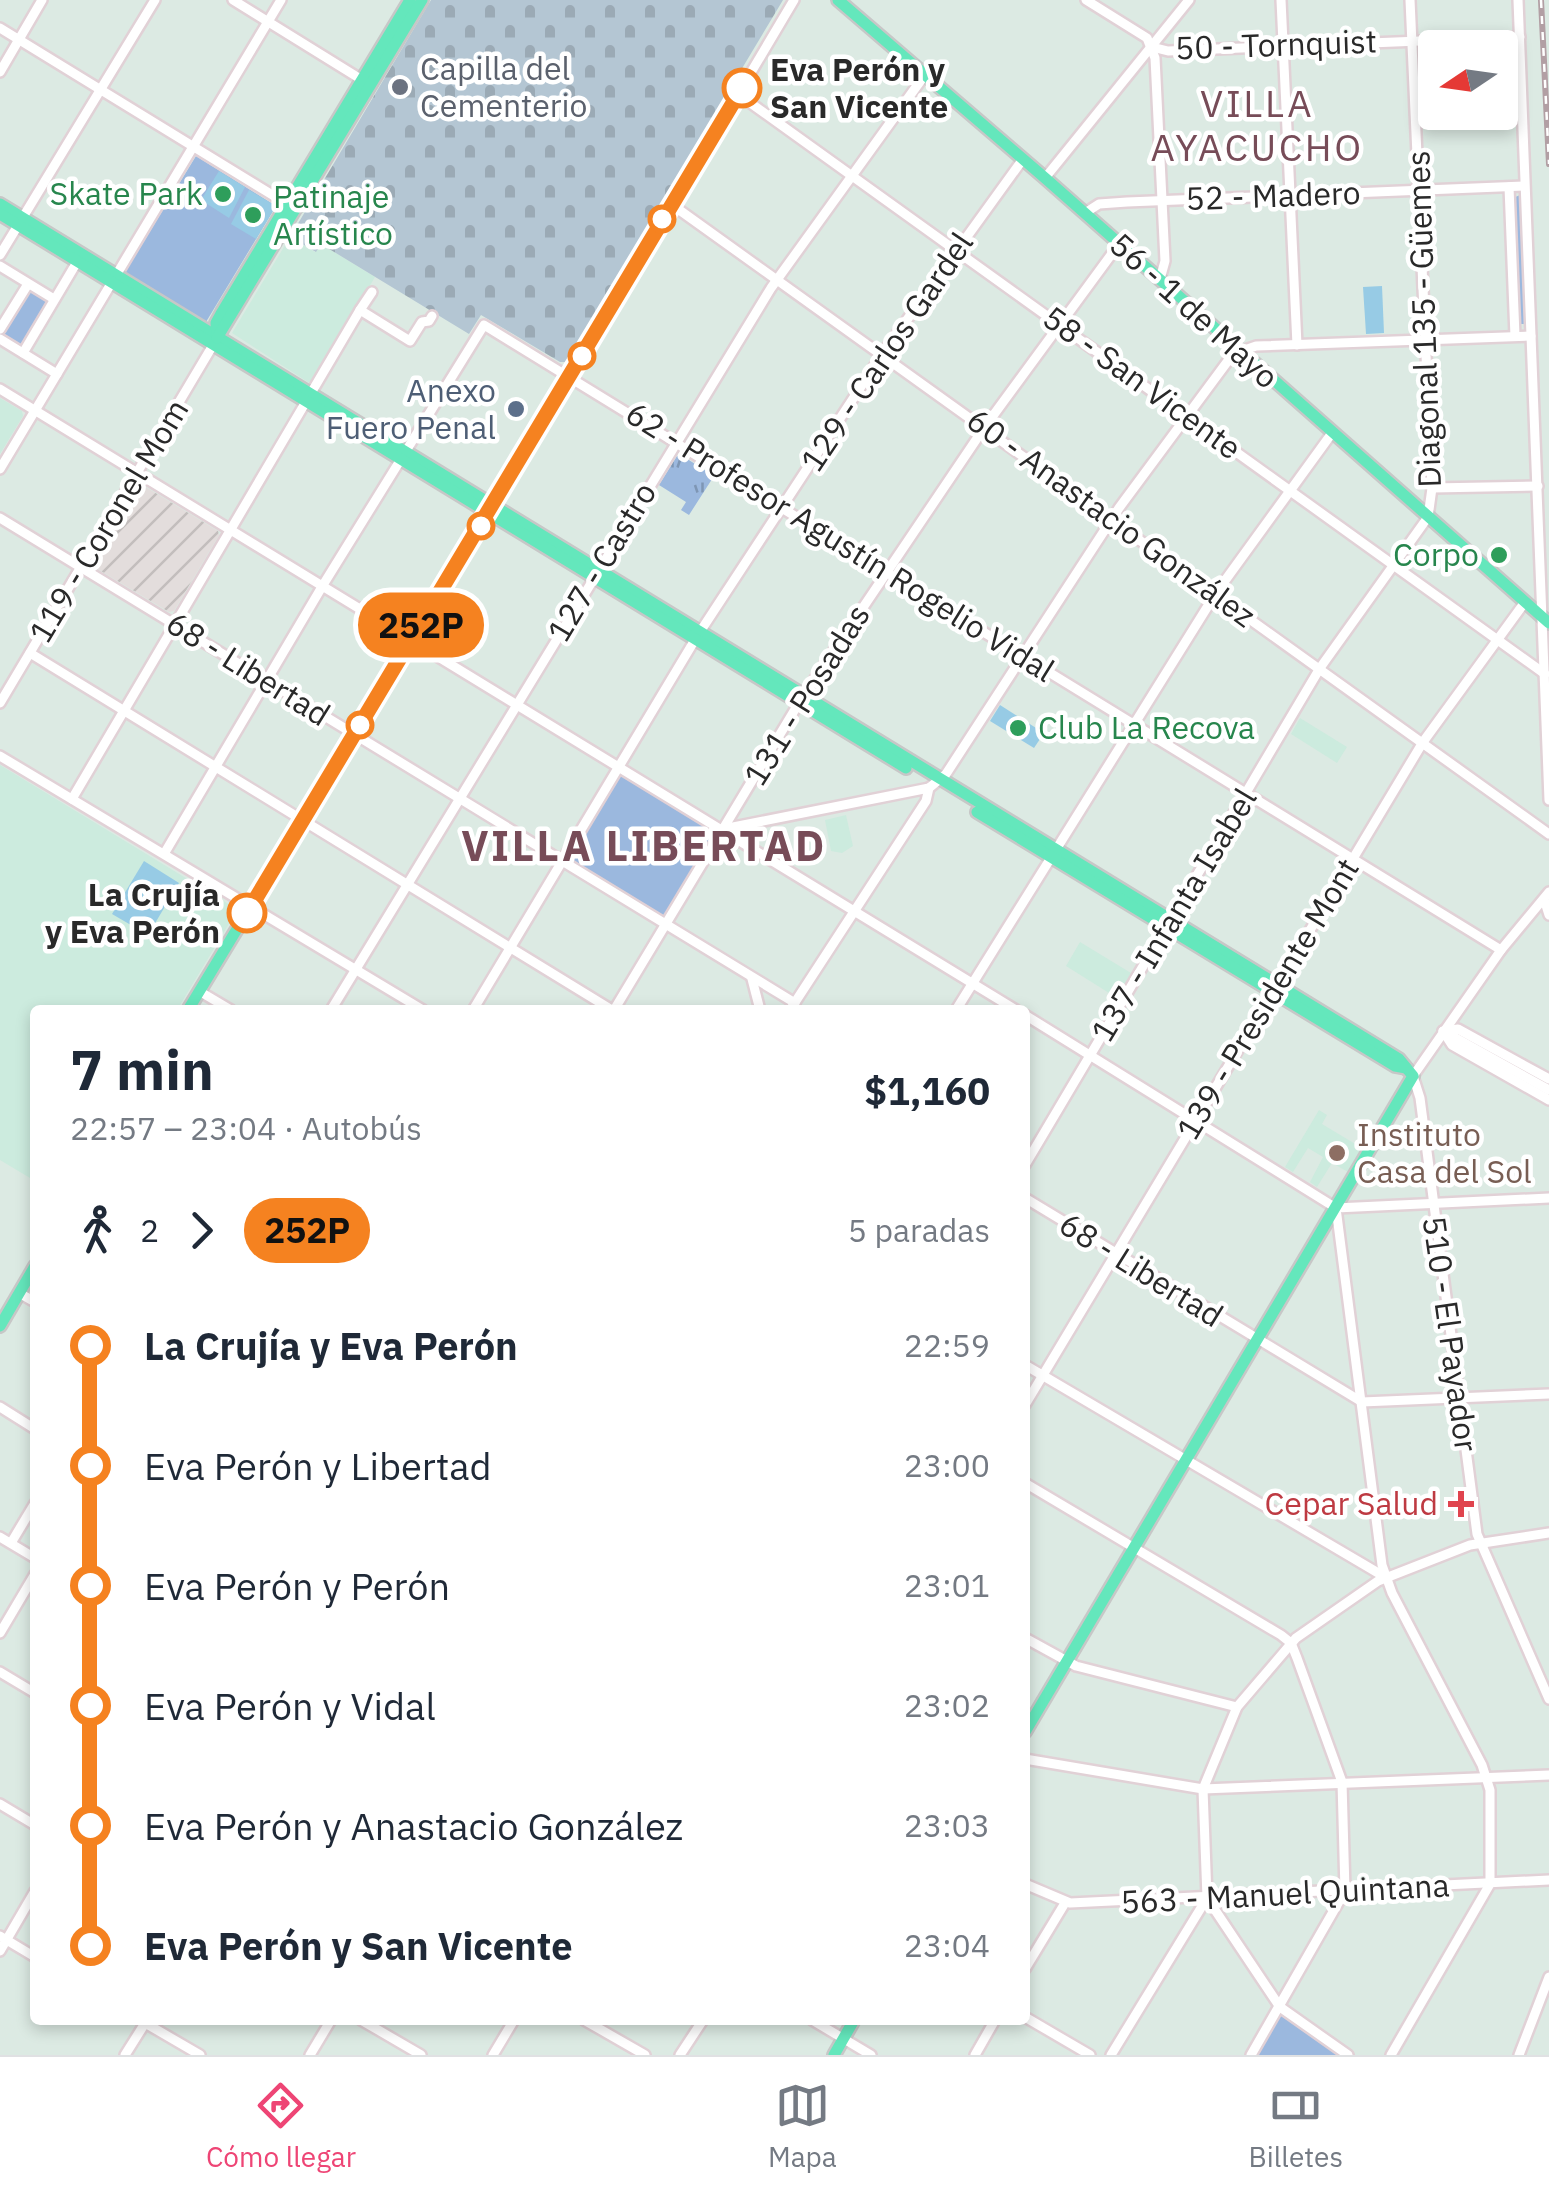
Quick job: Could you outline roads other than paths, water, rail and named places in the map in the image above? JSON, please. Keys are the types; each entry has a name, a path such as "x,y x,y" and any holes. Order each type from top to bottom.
{"main road":[{"name":"119 - Coronel Mom","path":"215,342 216,323 222,312 291,207 410,0"},
{"name":"119 - Coronel Mom","path":"366,82 422,0"},
{"name":"56 - 1 de Mayo","path":"838,0 1023,158 1546,620"},
{"path":"0,204 77,262 114,280"},
{"path":"0,214 21,222 699,634 934,785 1273,989 1398,1059 1409,1072 1336,1208 1030,1724"},
{"path":"191,1005 491,509"},
{"path":"0,1326 30,1274"},
{"path":"834,2055 851,2025"}],"street":[{"path":"0,72 42,0"},
{"path":"0,255 155,0"},
{"path":"233,0 366,82"},
{"path":"0,469 282,0"},
{"path":"491,509 794,0"},
{"path":"1045,178 1188,0"},
{"path":"1281,0 1297,344"},
{"name":"Diagonal 135 - Güemes","path":"1410,0 1432,488 1428,517"},
{"path":"1518,0 1546,620 1549,800"},
{"path":"1094,2 1147,38 1152,47 1157,70 1165,261 1160,279"},
{"path":"0,28 291,207"},
{"name":"50 - Tornquist","path":"1152,47 1168,51 1520,37"},
{"name":"127 - Castro","path":"334,1005 777,278 924,76"},
{"name":"58 - San Vicente","path":"738,94 1545,674"},
{"name":"129 - Carlos Gardel","path":"476,1005 699,634 883,353 1023,158"},
{"name":"52 - Madero","path":"1085,213 1099,204 1524,186"},
{"path":"1508,187 1515,336"},
{"name":"60 - Anastacio González","path":"672,204 1549,834"},
{"name":"131 - Posadas","path":"616,1005 802,697 984,428 1119,244"},
{"path":"23,353 77,262"},
{"path":"0,266 54,299"},
{"path":"0,328 28,284"},
{"path":"72,799 372,292"},
{"path":"360,310 410,341 422,322 432,316"},
{"name":"62 - Profesor Agustín Rogelio Vidal","path":"404,457 484,325 1501,950"},
{"path":"793,1005 1112,520 1228,359 1250,346 1531,336"},
{"path":"0,339 57,374"},
{"name":"119 - Coronel Mom","path":"0,703 215,342"},
{"path":"0,389 1008,1005"},
{"path":"959,1005 1216,593 1332,433"},
{"path":"164,854 404,457"},
{"path":"1432,488 1538,486"},
{"name":"137 - Infanta Isabel","path":"1030,1157 1320,668 1428,517"},
{"name":"68 - Libertad","path":"0,518 791,1005"},
{"name":"139 - Presidente Mont","path":"1030,1396 1424,742 1525,602"},
{"path":"30,653 605,1005"},
{"path":"0,756 414,1005"},
{"path":"723,830 934,785"},
{"path":"1409,1072 1546,895"},
{"path":"1546,895 1549,915"},
{"path":"752,978 759,1005"},
{"path":"200,990 224,1005"},
{"path":"1030,1019 1336,1208 1549,1198"},
{"path":"1443,1031 1458,1029 1549,1079"},
{"path":"1443,1031 1549,1090"},
{"path":"1443,1031 1452,1045 1549,1100"},
{"name":"510 - El Payador","path":"1409,1072 1420,1098 1479,1543 1549,1699"},
{"name":"68 - Libertad","path":"1030,1201 1362,1402"},
{"path":"1336,1208 1385,1577 1486,1776 1490,1884 1391,2055"},
{"path":"19,1293 30,1299"},
{"path":"1030,1369 1385,1577"},
{"path":"1362,1402 1549,1394"},
{"path":"0,1407 30,1425"},
{"path":"1030,1486 1291,1643 1342,1782 1345,1891 1251,2055"},
{"path":"11,1543 30,1511"},
{"path":"1348,2055 1280,2006 1207,1898 1203,1788 1237,1707 1291,1643 1385,1577 1479,1543 1549,1533"},
{"path":"0,1536 30,1555"},
{"path":"0,1633 30,1582"},
{"path":"1030,1641 1067,1662 1237,1707"},
{"path":"0,1672 30,1689"},
{"path":"1030,1759 1203,1788 1549,1775"},
{"path":"0,1804 30,1822"},
{"name":"563 - Manuel Quintana","path":"1030,1886 1065,1903 1549,1880"},
{"path":"0,1951 3,1938 30,1898"},
{"path":"1112,2055 1207,1898"},
{"path":"1030,1961 1065,1903"},
{"path":"3,1938 30,1955"},
{"path":"1519,2055 1549,1977"},
{"path":"1030,2019 1090,2055"},
{"path":"125,2055 142,2025"},
{"path":"151,2025 200,2055"},
{"path":"310,2055 328,2025"},
{"path":"370,2025 421,2055"},
{"path":"493,2055 511,2025"},
{"path":"593,2025 645,2055"},
{"path":"680,2055 700,2025"},
{"path":"820,2025 871,2055"},
{"path":"975,2055 992,2025"}],"railway":[{"path":"1541,0 1549,164"}],"place":[{"name":"Capilla del Cementerio","path":"400,87"},
{"name":"Eva Perón y San Vicente","path":"742,88"},
{"name":"Skate Park","path":"223,194"},
{"name":"Patinaje Artístico","path":"253,215"},
{"name":"Anexo Fuero Penal","path":"516,409"},
{"name":"Corpo","path":"1499,555"},
{"name":"Club La Recova","path":"1018,728"},
{"name":"La Crujía y Eva Perón","path":"247,913"},
{"name":"Instituto Casa del Sol","path":"1337,1153"},
{"name":"Cepar Salud","path":"1461,1504"}],"district":[{"name":"VILLA AYACUCHO","path":"1257,126"},
{"name":"VILLA LIBERTAD","path":"644,846"}]}
